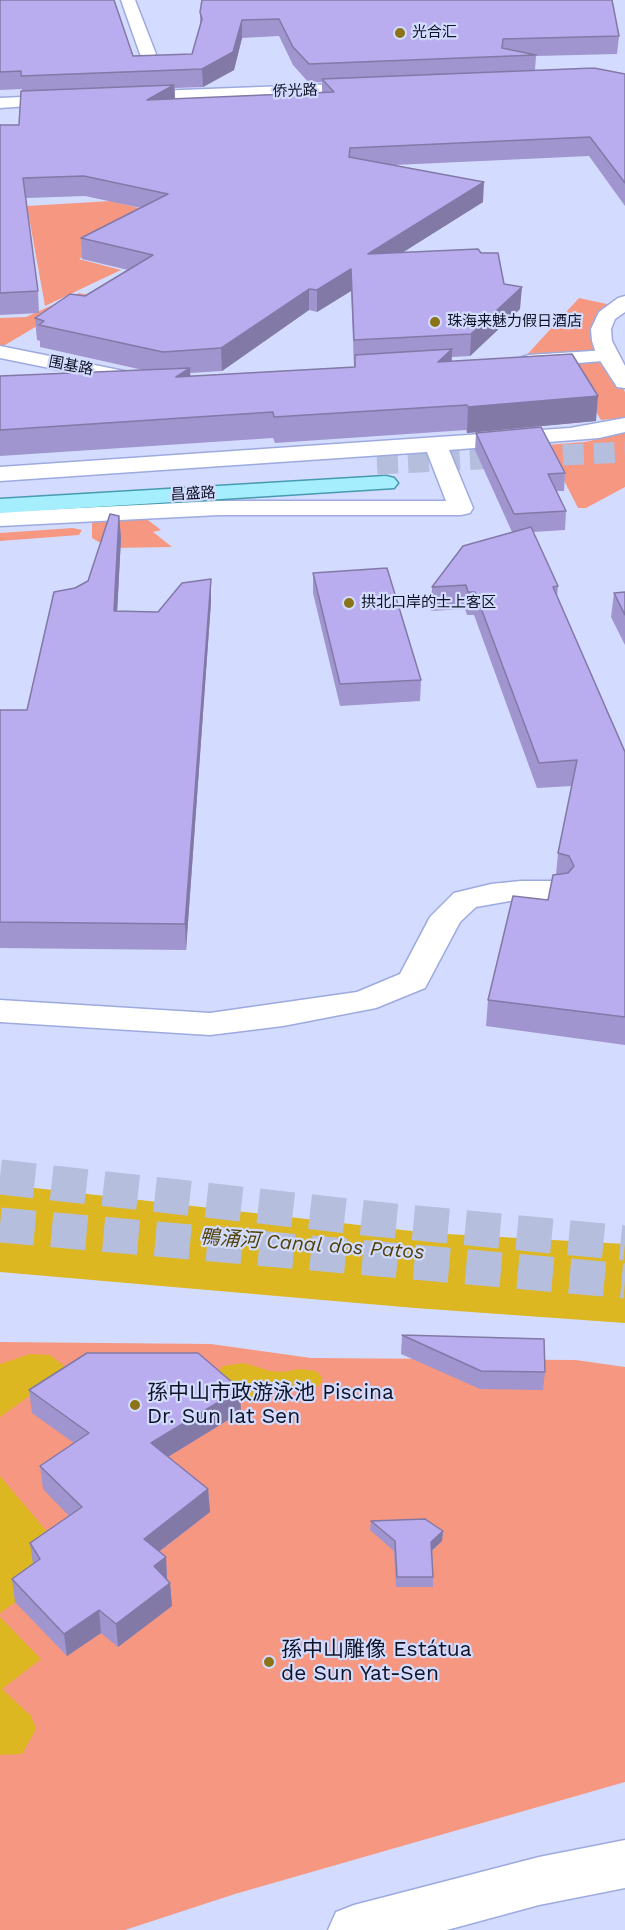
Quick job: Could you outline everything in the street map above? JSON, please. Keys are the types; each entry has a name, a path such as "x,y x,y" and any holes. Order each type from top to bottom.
{"main road":[{"name":"昌盛路","path":"0,487 381,473 0,506"}],"street":[{"path":"128,0 148,54"},
{"name":"侨光路","path":"116,98 378,87"},
{"path":"0,103 81,99"},
{"path":"625,302 606,316 602,329 602,341 608,356 625,382"},
{"name":"围基路","path":"0,352 156,384"},
{"path":"505,362 608,356"},
{"path":"0,474 570,435 625,425"},
{"path":"0,519 219,508 461,508 435,444"},
{"path":"0,1011 210,1024 283,1015 364,1001 413,981 446,917 465,900 501,892 554,890"},
{"path":"354,1930 539,1881 625,1864"}],"shaded area":[{"path":"111,201 163,214 79,259 121,270 45,306 27,206"},
{"path":"79,293 179,314 59,313 0,348 0,318 26,317"},
{"path":"579,298 616,306 605,355 523,359"},
{"path":"605,358 625,392 625,418 601,420 574,376 114,405"},
{"path":"625,433 625,487 586,508 578,508 546,445 585,442"},
{"path":"140,514 161,530 153,532 172,547 109,548 92,538 92,518"},
{"path":"73,528 82,530 79,535 0,541 0,533"},
{"path":"0,1342 211,1344 311,1358 576,1360 625,1367 625,1782 235,1894 125,1930 0,1930"}],"water":[{"name":"鴨涌河 Canal dos Patos","path":"0,1184 429,1233 625,1244 625,1323 415,1308 0,1272"},
{"path":"30,1354 50,1355 63,1365 64,1371 0,1417 0,1364"},
{"path":"244,1363 270,1371 283,1372 299,1369 316,1371 322,1377 320,1385 310,1389 280,1388 250,1401 241,1398 219,1378 219,1371 223,1366"},
{"path":"0,1476 49,1534 43,1583 0,1613"},
{"path":"0,1617 41,1659 2,1689 31,1716 36,1729 22,1754 0,1755"}],"building":[{"path":"0,0 114,0 133,56 192,54 202,19 200,12 202,0 612,0 619,36 503,39 502,48 536,55 309,64 293,47 279,19 242,20 233,52 202,69 21,76 21,71 0,72"},
{"path":"594,68 625,74 625,183 590,137 350,148 349,157 484,182 368,254 478,249 481,253 498,253 504,284 522,287 471,334 354,340 351,269 317,290 309,289 221,348 163,352 39,325 44,321 35,318 70,294 85,296 153,255 81,238 168,194 84,176 23,178 38,291 0,293 0,125 19,125 21,91 174,85 147,100 334,92 322,79"},
{"path":"452,349 438,362 572,354 598,396 468,407 467,405 274,417 273,412 0,430 0,376 190,368 176,377 355,367 355,355"},
{"path":"541,427 565,473 548,474 566,511 514,514 476,433"},
{"path":"110,514 119,516 114,611 158,612 182,583 211,579 185,924 0,922 0,710 27,710 54,592 75,588 88,581"},
{"path":"531,527 558,586 553,587 625,752 625,1017 488,1000 513,896 548,900 553,875 568,873 574,866 569,856 558,853 577,760 539,763 475,592 468,592 466,585 432,587 463,546"},
{"path":"387,568 421,680 340,684 313,573"},
{"path":"625,592 625,615 614,593"},
{"path":"402,1335 544,1339 545,1372 481,1371"},
{"path":"87,1353 198,1353 240,1389 151,1443 208,1489 144,1539 166,1557 154,1566 170,1583 116,1624 99,1610 64,1634 12,1579 40,1559 30,1543 82,1507 40,1466 89,1433 29,1390"},
{"path":"425,1519 443,1531 431,1542 433,1577 397,1577 395,1541 371,1521"}],"tunnel":[{"path":"377,464 625,452"},
{"path":"0,1177 375,1219 625,1243"},
{"path":"0,1225 625,1281"}],"place":[{"name":"光合汇","path":"400,33"},
{"name":"珠海来魅力假日酒店","path":"435,322"},
{"name":"拱北口岸的士上客区","path":"349,603"},
{"name":"孫中山市政游泳池 Piscina Dr. Sun Iat Sen","path":"135,1405"},
{"name":"孫中山雕像 Estátua de Sun Yat-Sen","path":"269,1662"}]}
